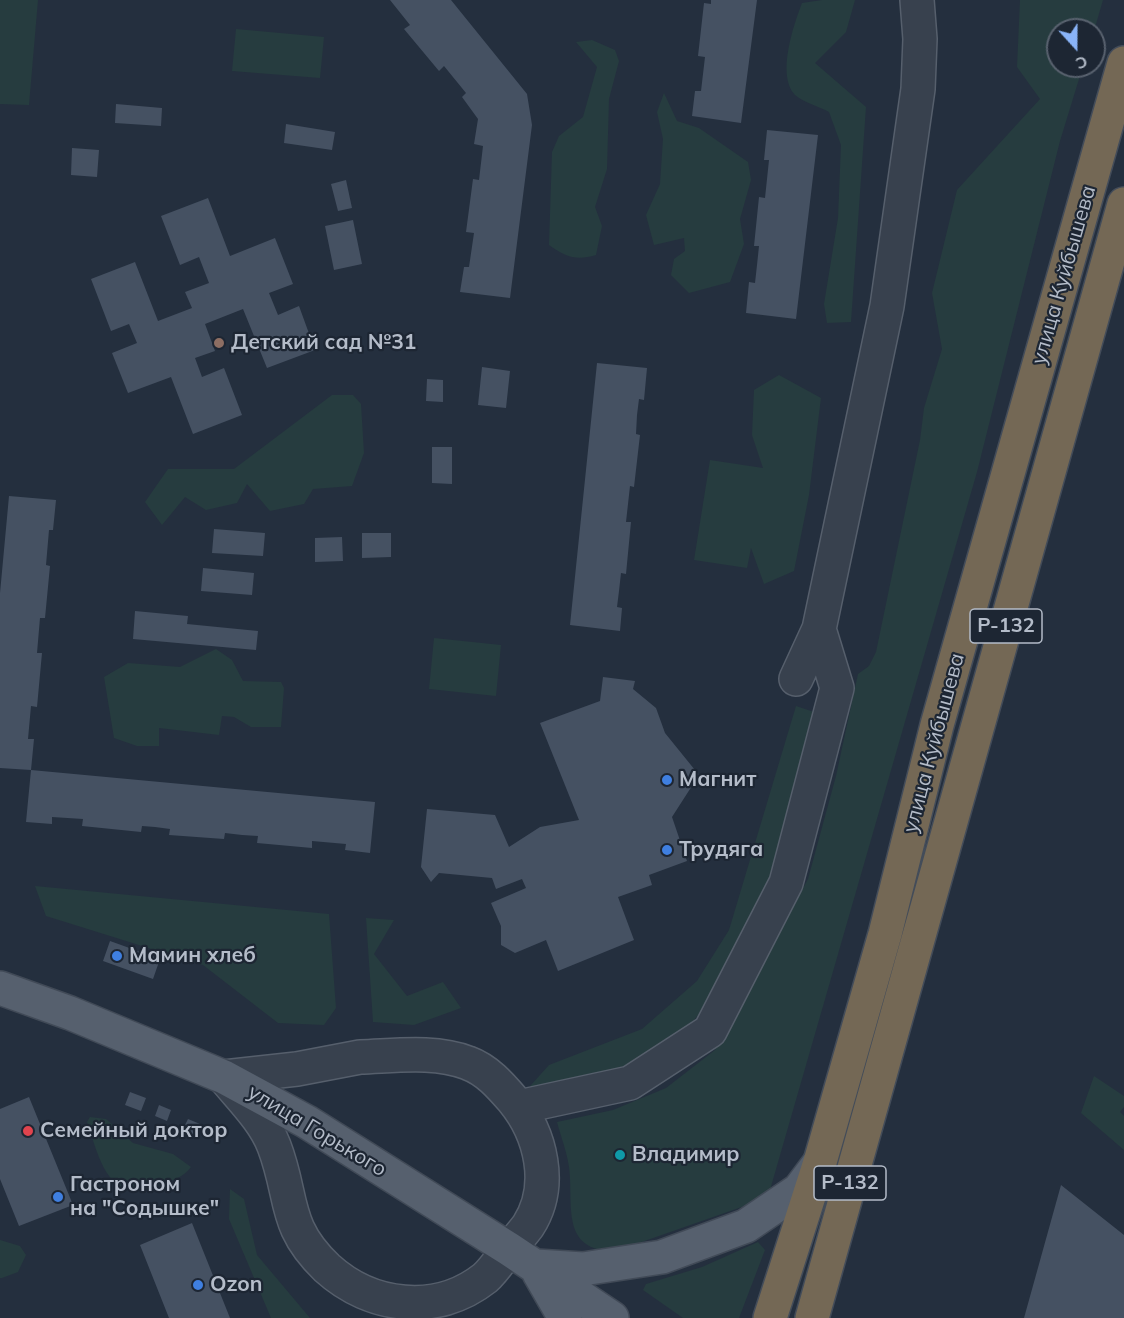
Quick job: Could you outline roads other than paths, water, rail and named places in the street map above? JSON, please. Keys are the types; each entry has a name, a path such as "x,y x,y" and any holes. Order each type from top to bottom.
{"highway":[{"name":"улица Куйбышева","path":"770,1318 820,1162 885,934 937,725 1124,63"},
{"name":"улица Куйбышева","path":"812,1318 1124,204"}],"main road":[{"name":"улица Горького","path":"0,988 70,1012 224,1077 307,1122 522,1257 612,1318"},
{"path":"522,1257 583,1269 662,1257 746,1226 799,1190 820,1162"},
{"path":"522,1257 565,1318"}],"street":[{"path":"796,679 819,629 887,306 918,89 920,39 917,0"},
{"path":"519,1107 630,1083 710,1031 786,883 837,688 819,629"},
{"path":"360,1057 444,1057 468,1063 492,1077 519,1107 539,1149 543,1177 541,1197 529,1224 522,1257 463,1290 430,1303 402,1304 369,1296 329,1269 302,1242 293,1222 274,1145 262,1124 224,1077 297,1069 360,1057"}],"place":[{"name":"Детский сад №31","path":"219,343"},
{"name":"Магнит","path":"667,780"},
{"name":"Трудяга","path":"667,850"},
{"name":"Мамин хлеб","path":"117,956"},
{"name":"Семейный доктор","path":"28,1131"},
{"name":"Владимир","path":"620,1155"},
{"name":"Гастроном на \"Содышке\"","path":"58,1197"},
{"name":"Ozon","path":"198,1285"}]}
